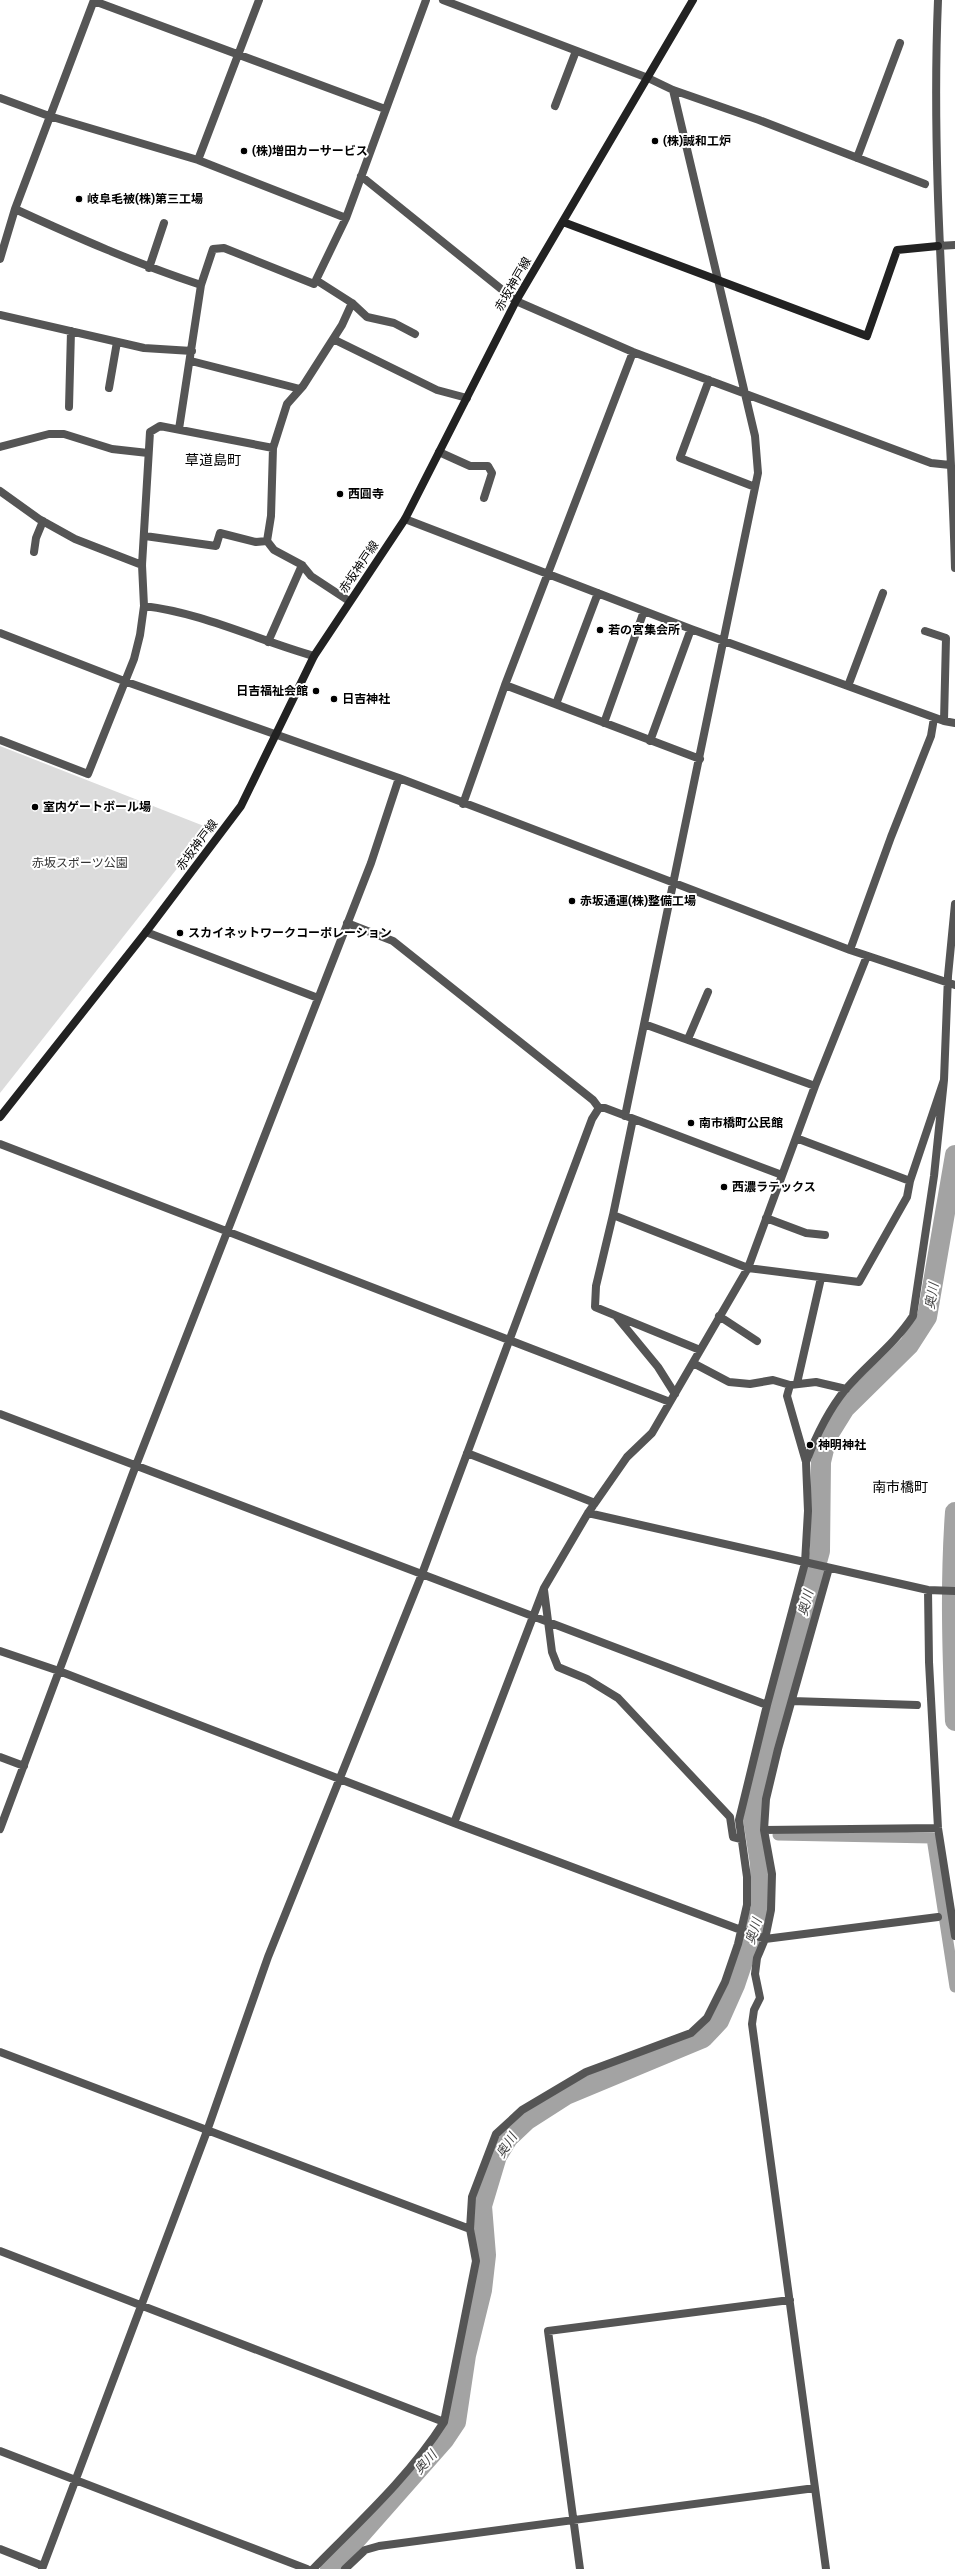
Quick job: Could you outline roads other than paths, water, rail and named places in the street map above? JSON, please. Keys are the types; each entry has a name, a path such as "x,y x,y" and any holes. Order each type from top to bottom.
{"main road":[{"name":"赤坂神戸線","path":"0,1117 146,932 242,806 314,656 405,519 516,301 693,0"},
{"path":"563,222 867,336 896,250 939,246"}],"street":[{"path":"0,259 15,209 94,0 385,109"},
{"path":"198,160 259,0"},
{"path":"180,429 201,285 213,249 224,248 314,284 346,218 426,0"},
{"path":"443,0 648,78 673,90 925,184"},
{"path":"938,0 935,103 939,246 955,568"},
{"path":"857,158 900,43"},
{"path":"555,106 576,51"},
{"path":"625,1116 758,473 755,436 673,90"},
{"path":"0,98 49,116 198,160 346,218"},
{"path":"361,176 516,301 633,352 931,463 950,465"},
{"path":"15,209 81,240 149,268 201,285"},
{"path":"149,268 164,223"},
{"path":"939,246 955,245"},
{"path":"316,280 352,303 367,317 394,323 415,334"},
{"path":"349,602 311,576 302,565 274,550 267,541 271,516 272,448 287,404 300,389 333,339 342,325 352,303"},
{"path":"0,315 144,348 192,351"},
{"path":"70,407 71,331"},
{"path":"333,339 436,390 466,398"},
{"path":"109,388 117,342"},
{"path":"463,804 505,685 633,352"},
{"path":"191,360 300,389"},
{"path":"708,380 680,458 754,487"},
{"path":"0,740 88,774 134,659 144,606 142,565 145,536 150,432 160,426 272,448"},
{"path":"0,447 49,434 64,434 112,449 148,453"},
{"path":"439,452 470,466 488,466 492,473 484,498"},
{"path":"0,491 43,521 74,539 142,565"},
{"path":"405,519 547,575 691,629 944,722 955,723"},
{"path":"34,552 36,538 43,521"},
{"path":"145,536 216,546 220,533 256,542 267,541"},
{"path":"268,642 302,565"},
{"path":"556,704 598,593"},
{"path":"848,686 883,593"},
{"path":"144,606 225,625 268,642 314,656"},
{"path":"604,723 644,611"},
{"path":"650,741 691,629"},
{"path":"925,631 946,638 944,722"},
{"path":"0,633 124,681 276,736 399,778 463,804 850,950 952,984"},
{"path":"505,685 700,759"},
{"path":"850,950 891,837 931,736 934,718"},
{"path":"0,1828 137,1465 371,863 399,778"},
{"path":"806,1462 818,1429 846,1389 900,1335 913,1316 934,1176 944,1080 952,984 955,904"},
{"path":"347,922 393,941 594,1100 599,1108 625,1116 782,1175"},
{"path":"146,932 318,998"},
{"path":"454,1823 544,1588 588,1513 627,1457 652,1434 748,1268 815,1086 867,956"},
{"path":"688,1039 708,992"},
{"path":"644,1024 815,1086"},
{"path":"613,1215 748,1268 858,1282 907,1197 910,1181 944,1080"},
{"path":"0,2549 43,2567 206,2131 268,1957 341,1779 422,1574 592,1119 599,1108"},
{"path":"633,1119 613,1215 596,1286 595,1307 700,1350"},
{"path":"796,1138 910,1181"},
{"path":"0,1144 510,1338 670,1402"},
{"path":"766,1218 806,1234 825,1235"},
{"path":"313,2569 383,2497 433,2439 444,2422 476,2261 470,2229 472,2197 496,2134 522,2110 586,2072 691,2033 707,2018 725,1982 743,1932 747,1905 747,1877 739,1820 767,1705 806,1563 808,1511 806,1462 786,1396 793,1384 821,1278"},
{"path":"615,1315 658,1367 675,1394"},
{"path":"720,1316 757,1341"},
{"path":"693,1363 729,1382 750,1384 773,1380 793,1384 816,1382 846,1389"},
{"path":"0,1414 767,1705"},
{"path":"467,1453 596,1503"},
{"path":"588,1513 931,1591 955,1591"},
{"path":"826,2569 752,2024 754,2010 760,1998 755,1974 757,1958 765,1939 771,1910 772,1874 764,1830 766,1799 829,1568"},
{"path":"544,1588 552,1652 558,1667 587,1679 618,1698 730,1817 733,1837 741,1839"},
{"path":"931,1591 929,1677 938,1828 955,1936"},
{"path":"0,1651 59,1671 454,1823 765,1939 938,1917"},
{"path":"792,1701 917,1705"},
{"path":"0,1757 24,1766"},
{"path":"764,1830 938,1828"},
{"path":"0,2052 206,2131 470,2229"},
{"path":"0,2251 142,2304 444,2422"},
{"path":"580,2569 548,2331 790,2300"},
{"path":"0,2451 307,2569"},
{"path":"344,2569 365,2550 379,2546 815,2488"}],"waterway":[{"name":"奥川","path":"330,2569 444,2440 456,2422 466,2355 482,2290 486,2255 482,2206 497,2156 508,2138 527,2120 566,2095 703,2038 719,2021 735,1985 761,1908 760,1864 753,1819 756,1784 820,1551 821,1462 827,1437 845,1408 909,1345 927,1317 955,1155"},
{"path":"955,1512 952,1564 955,1721"},
{"path":"778,1835 932,1838 955,1987"}],"place":[{"name":"(株)誠和工炉","path":"655,141"},
{"name":"(株)増田カーサービス","path":"244,151"},
{"name":"岐阜毛被(株)第三工場","path":"79,199"},
{"name":"西圓寺","path":"340,494"},
{"name":"若の宮集会所","path":"600,630"},
{"name":"日吉福祉会館","path":"316,691"},
{"name":"日吉神社","path":"334,699"},
{"name":"室内ゲートボール場","path":"35,807"},
{"name":"赤坂通運(株)整備工場","path":"572,901"},
{"name":"スカイネットワークコーポレーション","path":"180,933"},
{"name":"南市橋町公民館","path":"691,1123"},
{"name":"西濃ラテックス","path":"724,1187"},
{"name":"神明神社","path":"810,1445"}],"district":[{"name":"草道島町","path":"213,460"},
{"name":"南市橋町","path":"900,1487"}],"park label":[{"name":"赤坂スポーツ公園","path":"80,863"}]}
